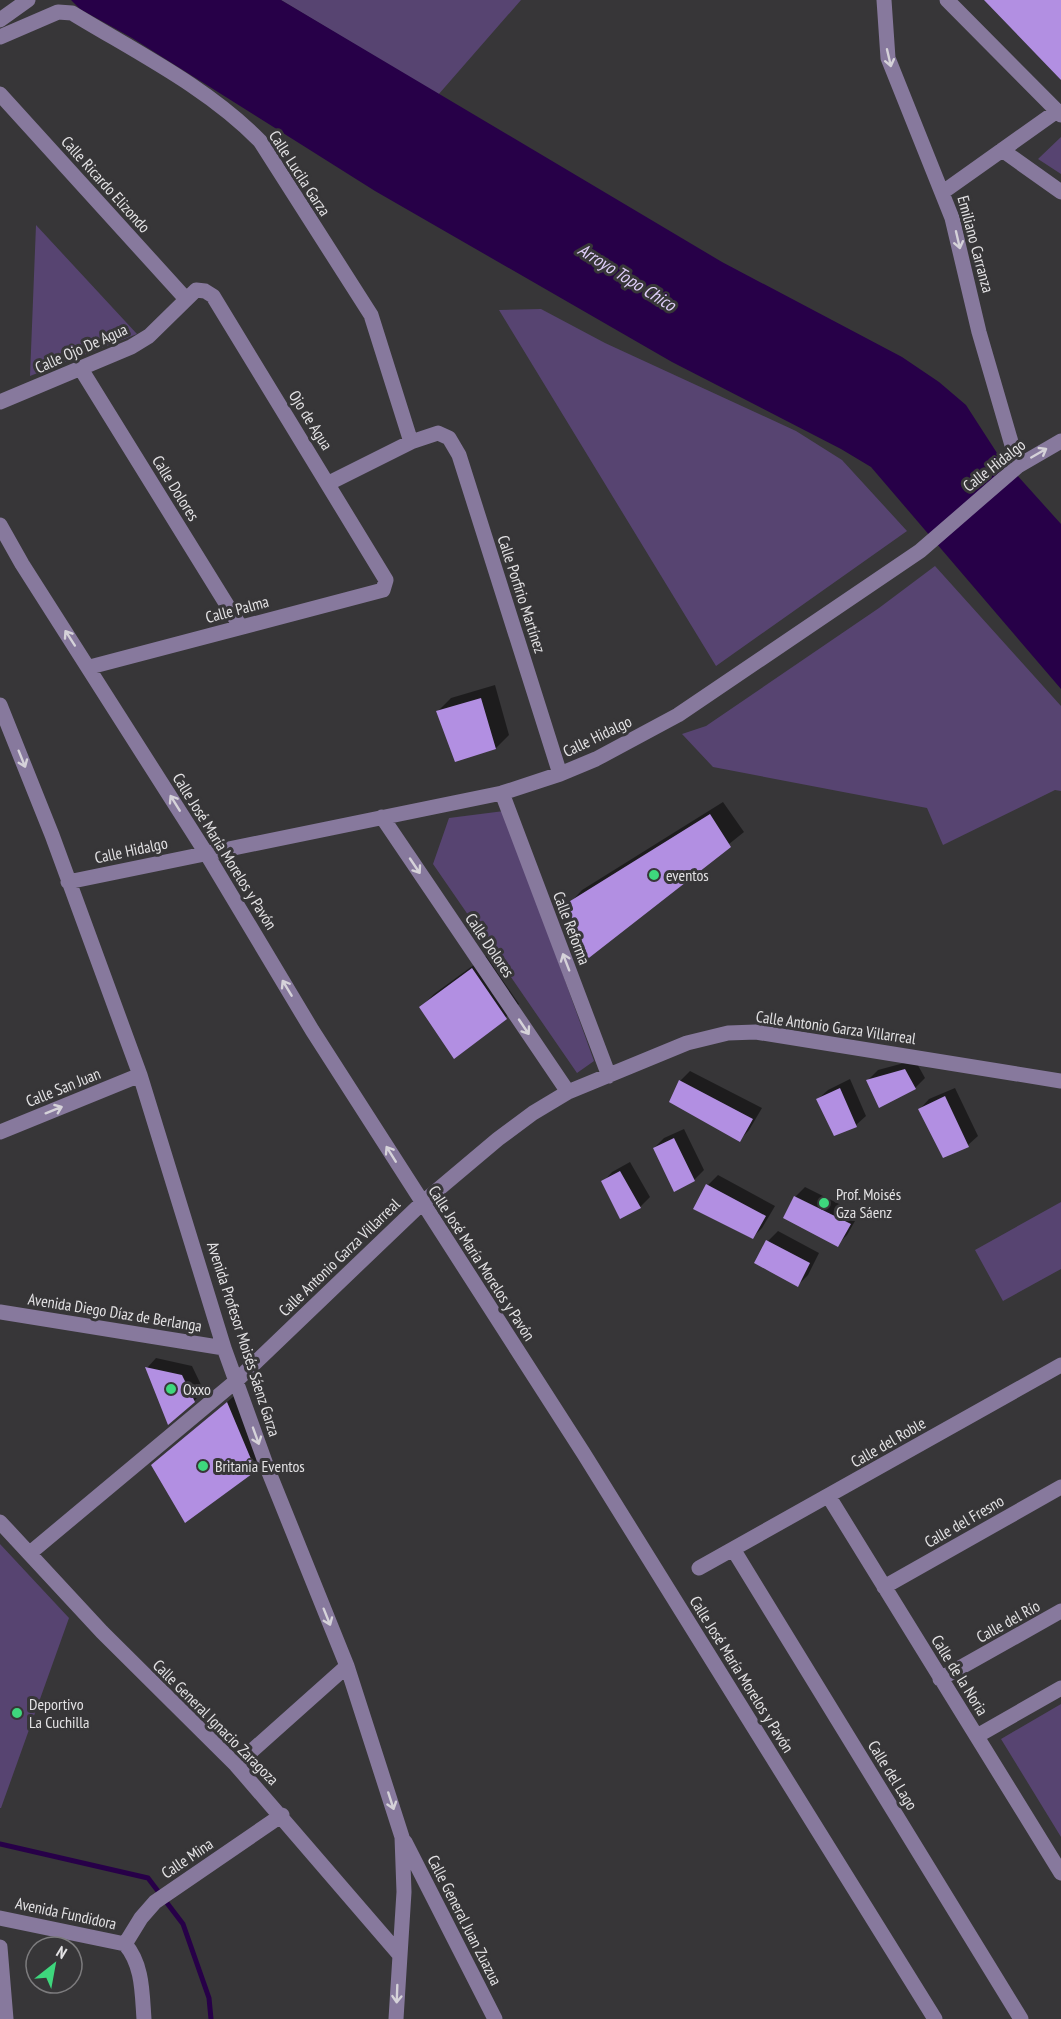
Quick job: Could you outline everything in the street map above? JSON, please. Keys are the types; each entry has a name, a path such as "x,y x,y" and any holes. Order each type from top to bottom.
{"street":[{"path":"0,20 28,0"},
{"name":"Emiliano Carranza","path":"884,0 888,58 952,218 1014,470"},
{"path":"943,192 1059,113 947,0"},
{"name":"Calle Lucila Garza","path":"0,38 58,12 72,13 206,94 237,117 260,141 371,315 411,442"},
{"name":"Calle Ricardo Elizondo","path":"0,94 191,294"},
{"path":"1002,150 1061,192"},
{"name":"Ojo de Agua","path":"191,294 205,291 213,297 329,483 386,580"},
{"name":"Calle Ojo De Agua","path":"0,402 131,347 149,336 191,294"},
{"name":"Calle Dolores","path":"81,369 240,626"},
{"name":"Calle Porfirio Martínez","path":"411,442 438,433 449,438 459,455 560,774"},
{"name":"Calle Hidalgo","path":"68,882 502,793 560,774 596,759 678,715 920,551 1014,470 1061,441"},
{"path":"329,483 411,442"},
{"name":"Calle José María Morelos y Pavón","path":"0,525 22,564 90,667 206,853 312,1030 584,1454 934,2019"},
{"name":"Calle Palma","path":"90,667 383,590 386,580"},
{"name":"Avenida Profesor Moisés Sáenz Garza","path":"0,705 52,835 140,1075 224,1348 268,1470 347,1666 402,1836 404,1892 396,2019"},
{"name":"Calle Reforma","path":"502,793 609,1076"},
{"name":"Calle Dolores","path":"382,817 568,1092"},
{"name":"Calle Antonio Garza Villarreal","path":"30,1553 236,1381 422,1203 498,1139 568,1092 706,1036 756,1032 1061,1081"},
{"name":"Calle San Juan","path":"0,1132 140,1075"},
{"name":"Avenida Diego Díaz de Berlanga","path":"0,1312 224,1348"},
{"name":"Calle del Roble","path":"699,1568 1061,1365"},
{"name":"Calle del Fresno","path":"884,1587 1061,1487"},
{"name":"Calle de la Noria","path":"829,1497 1061,1873"},
{"name":"Calle General Ignacio Zaragoza","path":"0,1522 102,1632 237,1765 399,1954"},
{"name":"Calle del Lago","path":"733,1549 1022,2019"},
{"name":"Calle del Río","path":"940,1678 1061,1611"},
{"path":"237,1765 347,1666"},
{"path":"977,1736 1061,1688"},
{"name":"Calle Mina","path":"125,1944 155,1902 282,1815"},
{"name":"Calle General Juan Zuazua","path":"402,1836 495,2019"},
{"name":"Avenida Fundidora","path":"0,1918 125,1944"},
{"path":"125,1944 134,1954 139,1968 144,2019"},
{"path":"0,1947 6,2019"}],"shaded area":[{"path":"281,0 521,0 438,95"},
{"path":"1061,137 1061,174 1038,159"},
{"path":"36,225 137,334 30,376"},
{"path":"541,309 605,343 796,431 842,460 907,531 716,666 499,310"},
{"path":"935,566 1061,706 1061,791 1055,790 943,845 927,808 713,767 682,734 706,726 879,608"},
{"path":"504,811 594,1061 577,1073 433,864 449,818"},
{"path":"1061,1202 1061,1269 1003,1301 975,1250"},
{"name":"Deportivo La Cuchilla","path":"0,1544 69,1618 1,1808 0,1808"},
{"path":"1061,1704 1061,1837 1001,1739"}],"water":[{"name":"Arroyo Topo Chico","path":"71,0 281,0 722,262 902,357 939,382 966,405 997,453 1061,524 1061,689 871,467 841,449 672,362 375,191 132,38 80,9"}],"building":[{"path":"984,0 1061,0 1061,80"},
{"path":"481,698 496,749 455,762 436,711"},
{"name":"eventos","path":"710,814 731,847 585,961 567,903"},
{"path":"472,968 507,1019 454,1059 419,1007"},
{"path":"905,1069 916,1089 879,1108 866,1080"},
{"path":"679,1080 753,1119 740,1142 669,1102"},
{"path":"840,1088 857,1127 834,1136 816,1099"},
{"path":"945,1096 969,1147 943,1158 918,1109"},
{"path":"674,1138 695,1181 674,1192 653,1148"},
{"path":"620,1171 641,1208 620,1219 601,1181"},
{"path":"706,1184 766,1216 753,1239 693,1209"},
{"path":"794,1196 851,1224 838,1247 783,1218"},
{"path":"766,1240 810,1263 798,1287 754,1263"},
{"name":"Oxxo","path":"145,1367 182,1375 195,1402 168,1425"},
{"name":"Britania Eventos","path":"227,1402 256,1471 185,1523 151,1465"}],"waterway":[{"path":"0,1844 148,1878 183,1924 209,1998 211,2019"}],"place":[{"name":"eventos","path":"654,875"},
{"name":"Prof. Moisés Gza Sáenz","path":"824,1203"},
{"name":"Oxxo","path":"171,1389"},
{"name":"Britania Eventos","path":"203,1466"},
{"name":"Deportivo La Cuchilla","path":"17,1713"}]}
